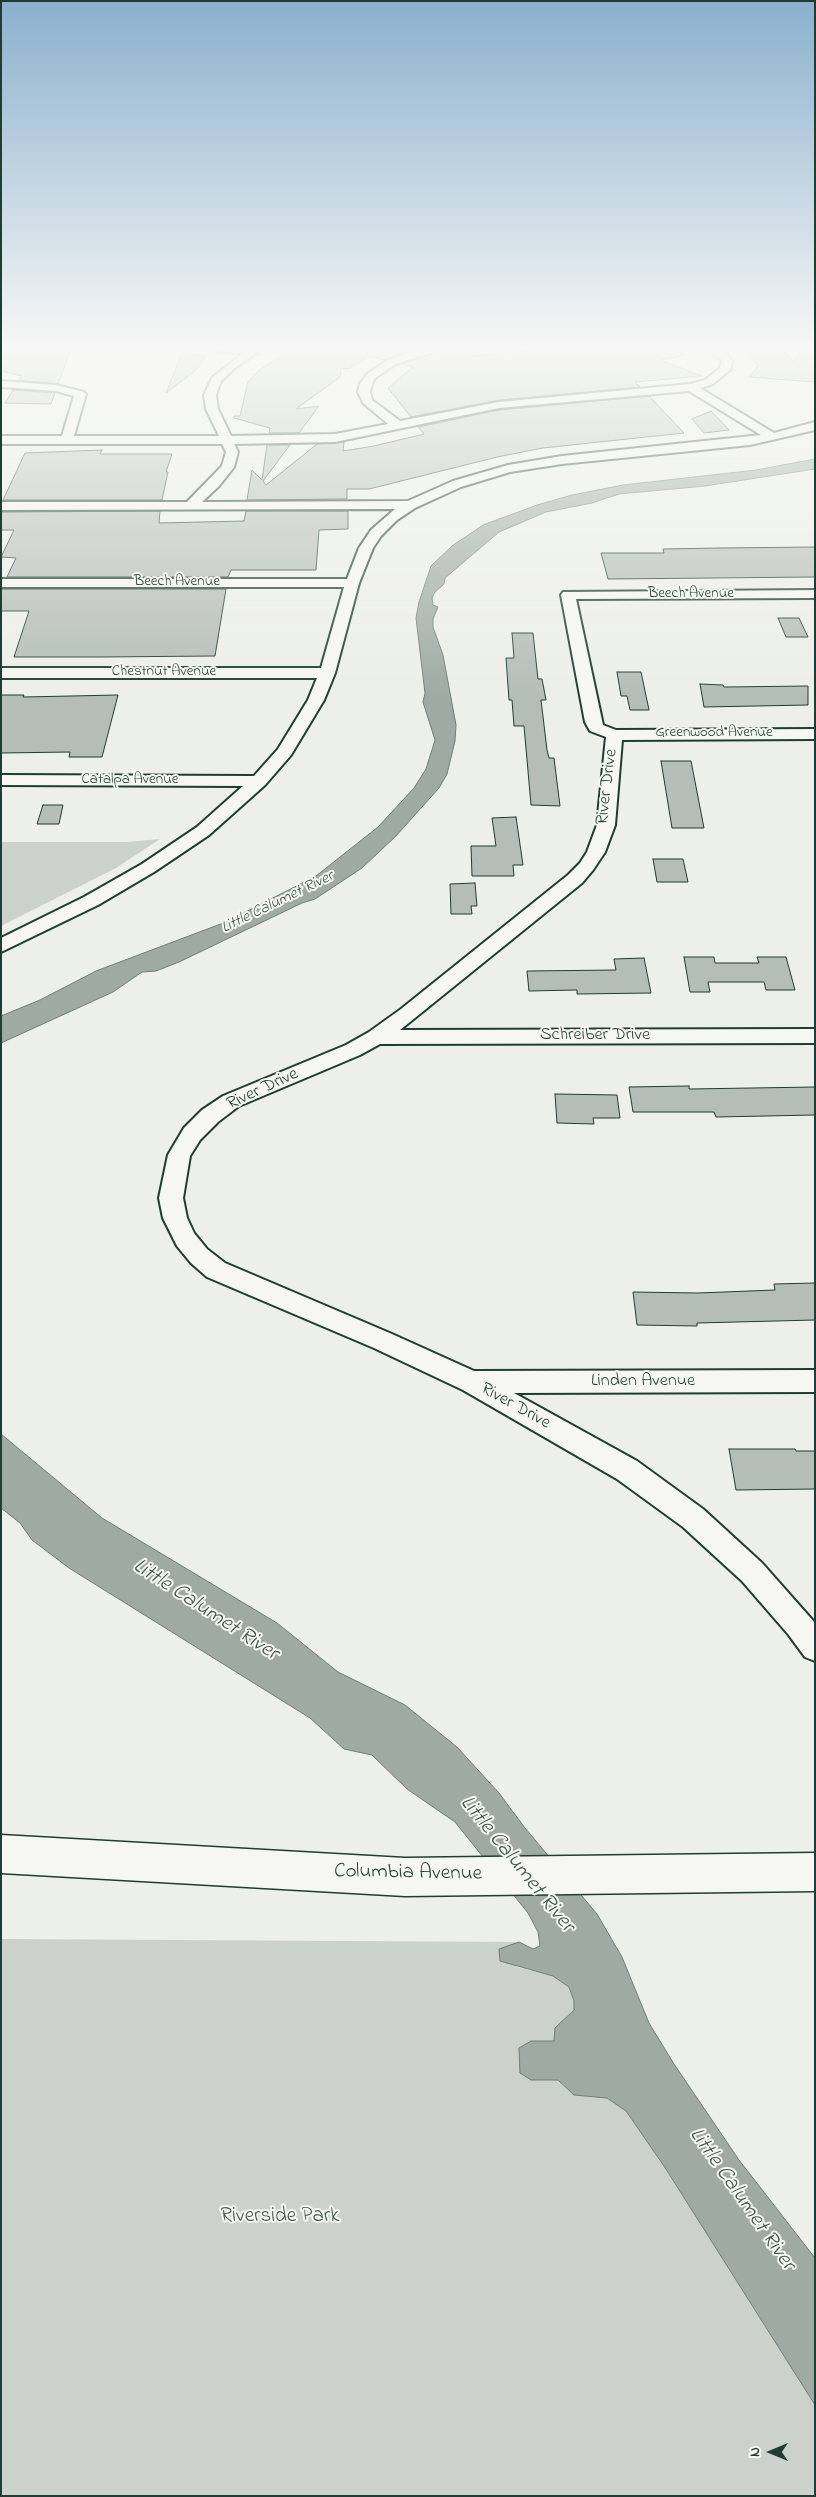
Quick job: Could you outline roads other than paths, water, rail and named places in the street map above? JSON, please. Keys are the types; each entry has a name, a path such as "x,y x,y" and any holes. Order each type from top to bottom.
{"street":[{"path":"191,505 215,483 229,464"},
{"path":"1,946 91,901 148,868 203,831 259,781 285,751 316,700 327,673 352,583 366,548 376,533 392,517 410,505 457,484 517,467 539,464"},
{"path":"1,506 410,505"},
{"name":"Beech Avenue","path":"1,584 352,583"},
{"name":"Beech Avenue","path":"568,595 815,594"},
{"name":"River Drive","path":"568,595 593,722 596,728 614,735 606,825 596,852 588,866 575,879 408,1014 376,1037 353,1050 232,1102 210,1116 192,1134 178,1155 170,1198 175,1218 185,1239 199,1256 216,1270 384,1341 472,1382 627,1470 693,1518 752,1572 798,1624 815,1647"},
{"name":"Chestnut Avenue","path":"1,673 327,673"},
{"name":"Greenwood Avenue","path":"614,735 815,734"},
{"name":"Catalpa Avenue","path":"1,780 259,781"},
{"name":"Schreiber Drive","path":"376,1037 815,1036"},
{"name":"Linden Avenue","path":"472,1382 815,1382"},
{"name":"Columbia Avenue","path":"1,1854 405,1877 640,1872 815,1872"}],"water":[{"name":"Little Calumet River","path":"791,464 815,464 815,469 705,486 619,494 592,503 546,512 499,532 445,578 444,584 435,592 432,598 433,605 438,607 433,619 433,627 443,655 456,725 455,741 447,774 439,788 396,836 362,868 315,899 302,903 179,962 156,971 142,972 113,992 1,1043 1,1016 40,1000 96,971 226,922 316,876 378,827 414,788 426,769 435,740 423,702 425,693 416,618 419,602 431,566 452,546 483,525 537,505 572,495 623,485 756,470"},
{"name":"Little Calumet River","path":"1,1434 102,1518 277,1623 338,1672 405,1705 457,1747 499,1793 525,1828 597,1914 622,1957 649,2023 674,2064 739,2160 815,2258 815,2405 664,2166 626,2111 607,2098 574,2095 558,2080 531,2080 520,2073 519,2048 531,2041 554,2041 555,2028 574,2010 574,2001 569,1987 553,1976 500,1961 499,1949 519,1942 533,1949 540,1946 538,1932 528,1913 455,1822 407,1789 372,1755 344,1749 310,1718 69,1568 32,1540 20,1523 1,1508"}],"park label":[{"name":"Riverside Park","path":"280,2218"}]}
